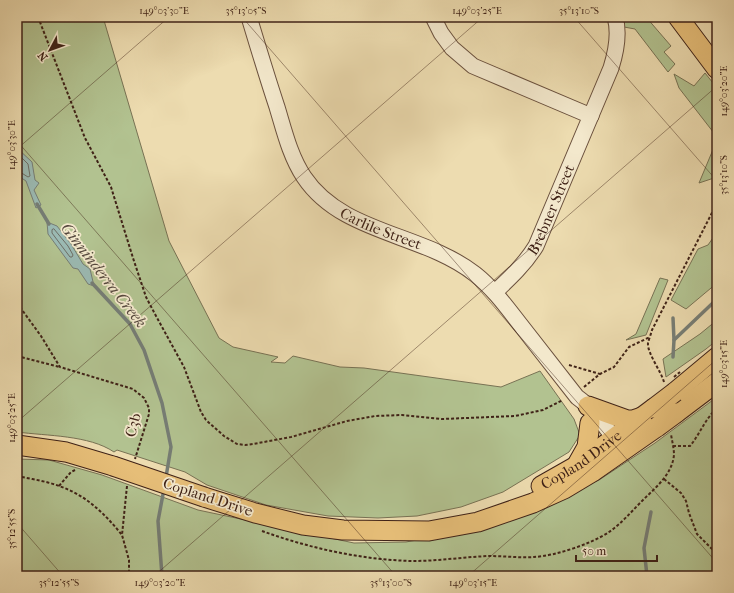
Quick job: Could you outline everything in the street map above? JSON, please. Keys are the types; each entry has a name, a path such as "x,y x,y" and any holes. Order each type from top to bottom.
{"main road":[{"path":"678,17 717,69"},
{"name":"Copland Drive","path":"656,421 670,390 717,358"},
{"name":"Copland Drive","path":"429,527 508,503 543,486 614,444 656,421 676,413 717,382"},
{"path":"576,466 587,447 582,405 627,420 656,421"},
{"name":"Copland Drive","path":"17,446 47,448 66,452 255,513 303,525 343,530 382,531 478,522 533,503 564,489 594,471 614,444"}],"street":[{"name":"Carlile Street","path":"249,17 292,155 304,177 320,196 339,211 361,222 428,247 452,259 474,274 495,292 614,444"},
{"path":"433,17 441,33 452,48 473,66 591,116"},
{"name":"Brebner Street","path":"495,292 514,274 530,256 536,246 611,68 616,49 617,30 615,17"}],"path":[{"path":"38,17 84,138 111,187 132,258 146,297 184,367 201,412 212,426 228,439 237,444 253,444 291,437 346,421 375,416 402,415 442,419 515,416 542,410 582,405 600,374 614,367 629,347 650,337"},
{"path":"670,390 652,356 648,344 652,330 717,203"},
{"path":"17,303 41,336 60,367"},
{"name":"C3b","path":"17,356 133,388 144,398 149,408 149,414 134,462"},
{"path":"566,364 600,374"},
{"path":"673,446 690,446 704,424 717,408"},
{"path":"257,529 278,537 326,550 389,560 414,561 504,556 534,557 564,551 608,532 622,521 668,474 674,455 673,446 656,421"},
{"path":"60,486 71,472 80,468"},
{"path":"17,476 60,486 78,494 108,517 122,536 129,560 129,576"},
{"path":"664,479 681,493 686,501 697,534 717,554"},
{"path":"122,536 127,484"}],"green space":[{"path":"17,17 103,17 169,241 219,338 233,347 278,357 271,362 285,363 293,356 340,367 364,368 501,387 540,371 574,419 580,435 569,452 503,492 461,507 417,516 378,518 328,516 266,505 207,485 185,472 117,450 114,452 93,442 67,437 17,432"},
{"path":"621,17 646,17 671,46 664,52 675,64 668,72 635,29 624,27"},
{"path":"705,73 717,88 717,137 679,88 674,74 694,86"},
{"path":"717,140 717,177 699,183"},
{"path":"717,232 717,283 686,309 671,300 698,249 708,245"},
{"path":"660,278 668,280 646,335 626,340 636,334"},
{"path":"717,320 717,340 666,377 663,359 700,334"},
{"path":"717,397 717,576 17,576 17,459 49,460 102,475 198,510 354,543 406,542 494,526 599,480 655,443"}],"water":[{"path":"17,148 32,162 35,180 39,183 34,190 41,205 36,208 26,181 17,175"},
{"path":"47,222 57,226 71,244 83,264 90,269 94,286 88,284 78,269 73,268 48,234"}],"waterway":[{"name":"Ginninderra Creek","path":"37,204 49,224"},
{"name":"Ginninderra Creek","path":"92,283 130,324 144,350 162,403 171,447 166,477"},
{"path":"673,357 674,340 717,299"},
{"path":"673,318 674,340"},
{"name":"Ginninderra Creek","path":"162,576 158,521 164,489"},
{"path":"647,576 644,548 651,512"}]}
